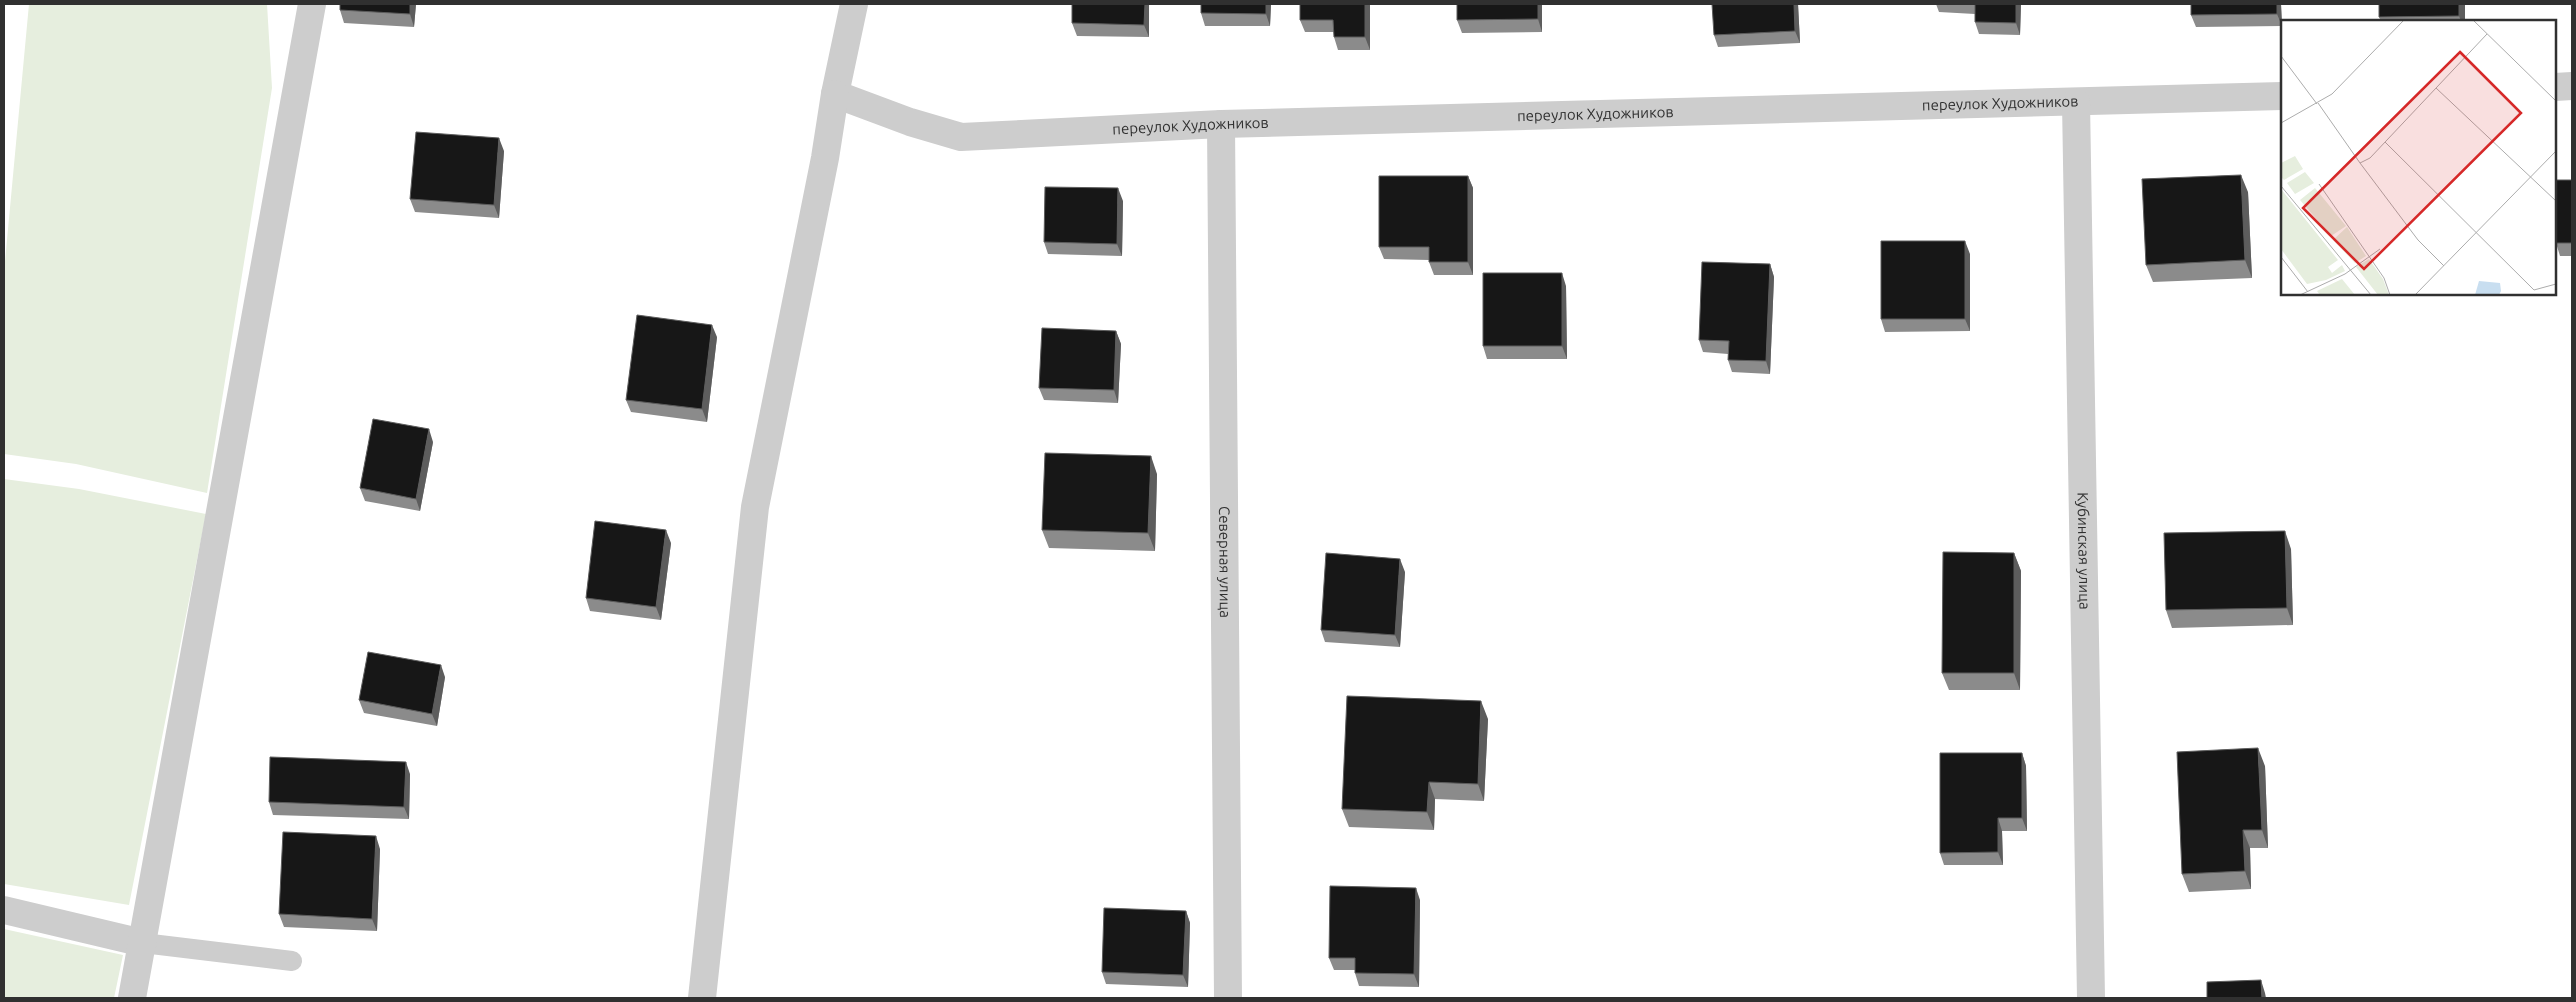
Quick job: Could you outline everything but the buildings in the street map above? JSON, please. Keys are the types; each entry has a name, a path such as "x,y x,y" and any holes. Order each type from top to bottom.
{"street":[{"path":"132,998 312,4"},
{"path":"702,998 755,507 854,4"},
{"path":"2556,87 2572,86"},
{"name":"переулок Художников","path":"836,94 910,122 961,137 1221,124 2281,96"},
{"name":"Кубинская улица","path":"2076,102 2091,998"},
{"name":"Северная улица","path":"1221,124 1228,998"},
{"path":"4,910 143,943"}],"lane":[{"path":"143,943 292,961"}],"green space":[{"path":"29,4 267,4 272,88 207,493 76,464 4,454 4,272"},
{"path":"4,479 79,489 206,514 129,905 4,884"},
{"path":"4,929 123,955 114,998 4,998"}]}
